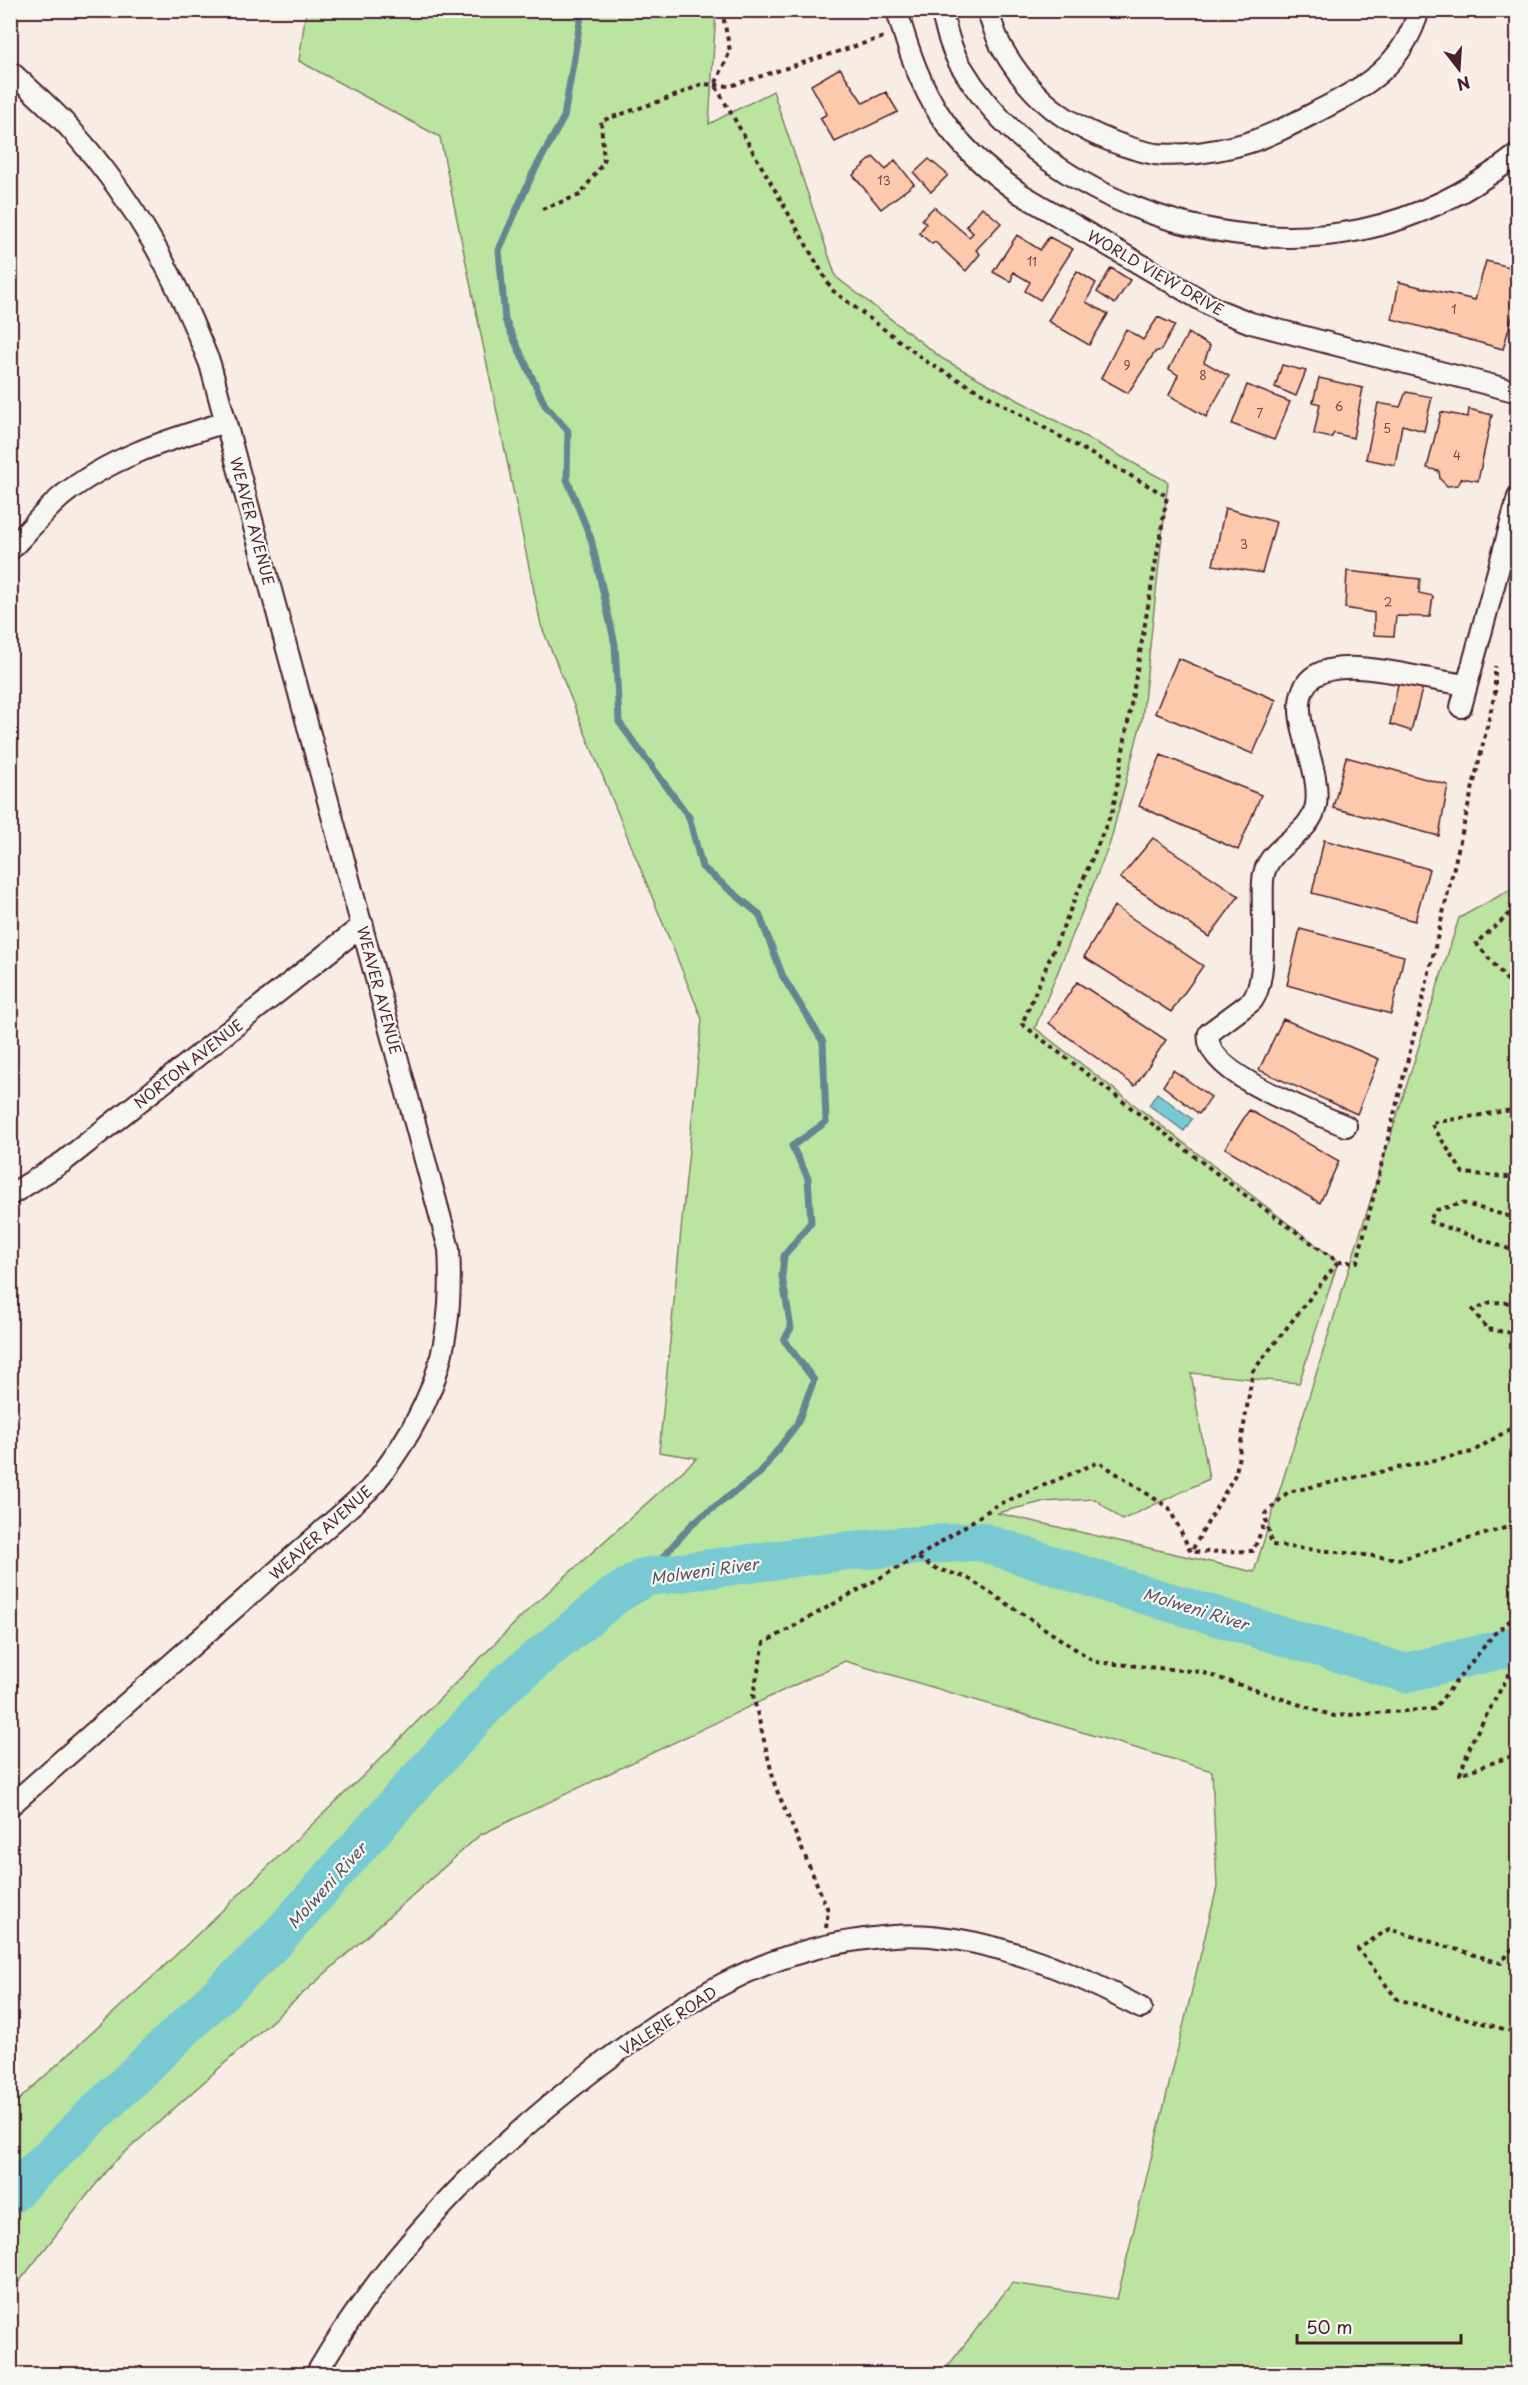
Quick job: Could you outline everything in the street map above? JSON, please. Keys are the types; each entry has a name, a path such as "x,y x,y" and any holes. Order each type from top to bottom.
{"street":[{"name":"WORLD VIEW DRIVE","path":"897,10 906,44 922,84 941,117 962,146 990,172 1021,194 1218,310 1251,323 1518,392"},
{"path":"941,10 959,64 980,96 1013,131 1050,163 1075,179 1129,205 1169,218 1222,231 1268,237 1311,237 1360,230 1405,217 1446,201 1482,180 1518,154"},
{"path":"987,10 1001,47 1010,61 1041,100 1058,114 1099,136 1138,150 1154,154 1186,154 1237,146 1289,126 1362,88 1385,68 1404,46 1412,33 1419,10"},
{"name":"WEAVER AVENUE","path":"10,71 86,147 117,185 144,225 188,308 210,364 449,1249 450,1304 437,1374 420,1416 398,1454 370,1489 10,1806"},
{"path":"10,550 62,497 103,469 143,448 226,422"},
{"path":"1461,707 1518,497"},
{"path":"1346,1126 1265,1091 1226,1067 1215,1057 1208,1042 1209,1033 1252,1001 1257,994 1263,973 1263,876 1271,858 1302,831 1316,807 1314,777 1301,722 1300,694 1312,678 1329,670 1342,668 1386,671 1467,686"},
{"name":"NORTON AVENUE","path":"10,1195 63,1162 363,925"},
{"name":"VALERIE ROAD","path":"316,2374 339,2337 379,2282 421,2230 484,2163 533,2119 622,2049 684,2006 739,1975 769,1962 816,1948 880,1937 930,1936 1013,1952 1058,1968 1141,2008"}],"path":[{"path":"715,85 730,51 722,10"},
{"path":"542,209 580,195 604,162 601,121 672,97 702,84 730,86 890,35 906,44"},
{"path":"715,85 832,290 930,364 1167,496 1113,809 1022,1023 1232,1185 1338,1262 1357,1262 1419,1015 1495,693 1495,658 1475,655"},
{"path":"1518,912 1514,911 1476,943 1518,993"},
{"path":"1518,1109 1431,1123 1463,1173 1518,1178"},
{"path":"1518,1219 1462,1203 1437,1210 1428,1221 1518,1252"},
{"path":"1191,1552 1236,1473 1253,1371 1338,1262"},
{"path":"1518,1303 1491,1302 1473,1310 1487,1329 1518,1334"},
{"path":"1518,1424 1472,1452 1288,1492 1265,1514 1272,1545 1401,1558 1518,1524"},
{"path":"816,1948 826,1927 828,1910 775,1786 753,1695 764,1643 917,1557 997,1505 1099,1462 1169,1508 1191,1552"},
{"path":"1191,1552 1253,1551 1266,1520"},
{"path":"917,1557 934,1568 968,1578 1095,1662 1202,1672 1334,1716 1434,1709 1494,1634 1518,1614"},
{"path":"1518,1658 1472,1741 1460,1774 1518,1754"},
{"path":"1518,1941 1501,1963 1389,1929 1358,1949 1397,1999 1518,2033"}],"green space":[{"path":"306,11 716,11 709,124 773,91 836,277 943,359 1168,482 1142,719 1110,843 1035,1028 1338,1262 1299,1383 1191,1373 1209,1479 1122,1520 1095,1499 1042,1502 997,1513 1254,1572 1459,918 1517,886 1518,2369 1511,2374 946,2374 945,2370 1012,2283 1117,2299 1217,1887 1212,1771 845,1661 480,1835 111,2165 11,2292 11,2107 159,1971 368,1771 529,1609 697,1458 659,1452 702,1019 541,625 440,137 299,61"}],"water":[{"path":"1157,1093 1192,1119 1184,1131 1149,1105"}],"building":[{"path":"840,68 863,103 886,92 898,112 835,142 820,118 827,114 811,85"},
{"path":"873,157 886,170 895,160 914,184 881,209 853,175"},
{"path":"929,159 948,175 931,192 914,173"},
{"path":"934,207 969,237 973,233 966,226 982,207 1001,223 976,250 980,254 966,271 935,242 932,244 919,233 926,224 922,219"},
{"path":"1017,235 1040,250 1049,237 1073,249 1040,300 1025,291 1030,282 1013,272 1011,282 993,272"},
{"path":"1486,261 1518,269 1518,297 1503,349 1392,319 1399,282 1475,300"},
{"path":"1111,268 1130,280 1115,304 1097,292"},
{"path":"1077,271 1096,283 1086,302 1108,314 1089,345 1048,321"},
{"path":"1158,317 1175,325 1161,350 1155,352 1128,393 1101,378 1126,329 1143,340"},
{"path":"1188,333 1210,346 1204,362 1229,376 1206,417 1169,395 1178,375 1169,369"},
{"path":"1282,365 1306,371 1296,396 1275,387"},
{"path":"1319,378 1363,388 1353,438 1334,433 1331,438 1314,434 1320,404 1313,402"},
{"path":"1247,385 1290,402 1274,440 1232,424"},
{"path":"1406,392 1432,397 1424,431 1402,425 1395,465 1366,459 1378,403 1400,407"},
{"path":"1469,409 1492,415 1478,481 1462,478 1458,485 1447,486 1440,479 1439,471 1427,468 1441,412 1468,417"},
{"path":"1225,508 1276,522 1262,573 1213,565"},
{"path":"1347,571 1420,579 1419,593 1433,596 1430,617 1396,616 1394,636 1374,635 1374,613 1345,608"},
{"path":"1178,658 1276,700 1253,754 1155,713"},
{"path":"1400,674 1425,678 1411,731 1390,724"},
{"path":"1161,755 1261,795 1238,850 1139,806"},
{"path":"1346,757 1448,785 1439,836 1333,808"},
{"path":"1153,838 1239,896 1209,937 1120,878"},
{"path":"1324,840 1429,869 1415,921 1312,893"},
{"path":"1114,906 1203,966 1171,1012 1084,957"},
{"path":"1300,929 1404,956 1391,1014 1287,985"},
{"path":"1077,982 1166,1040 1135,1086 1049,1023"},
{"path":"1283,1019 1379,1059 1357,1114 1259,1070"},
{"path":"1173,1070 1211,1097 1199,1114 1163,1086"},
{"path":"1249,1110 1339,1161 1320,1203 1225,1148"}],"waterway":[{"path":"582,10 564,117 532,175 499,250 505,320 545,405 568,431 567,479 591,539 615,644 619,722 689,817 702,867 759,914 783,977 823,1042 826,1122 792,1146 808,1178 811,1222 784,1256 782,1276 791,1328 784,1340 814,1380 797,1424 760,1473 693,1523 645,1577"},
{"name":"Molweni River","path":"10,2195 275,1941 506,1684 614,1596 645,1577 845,1551 979,1541 1119,1587 1405,1673 1518,1645"}]}
